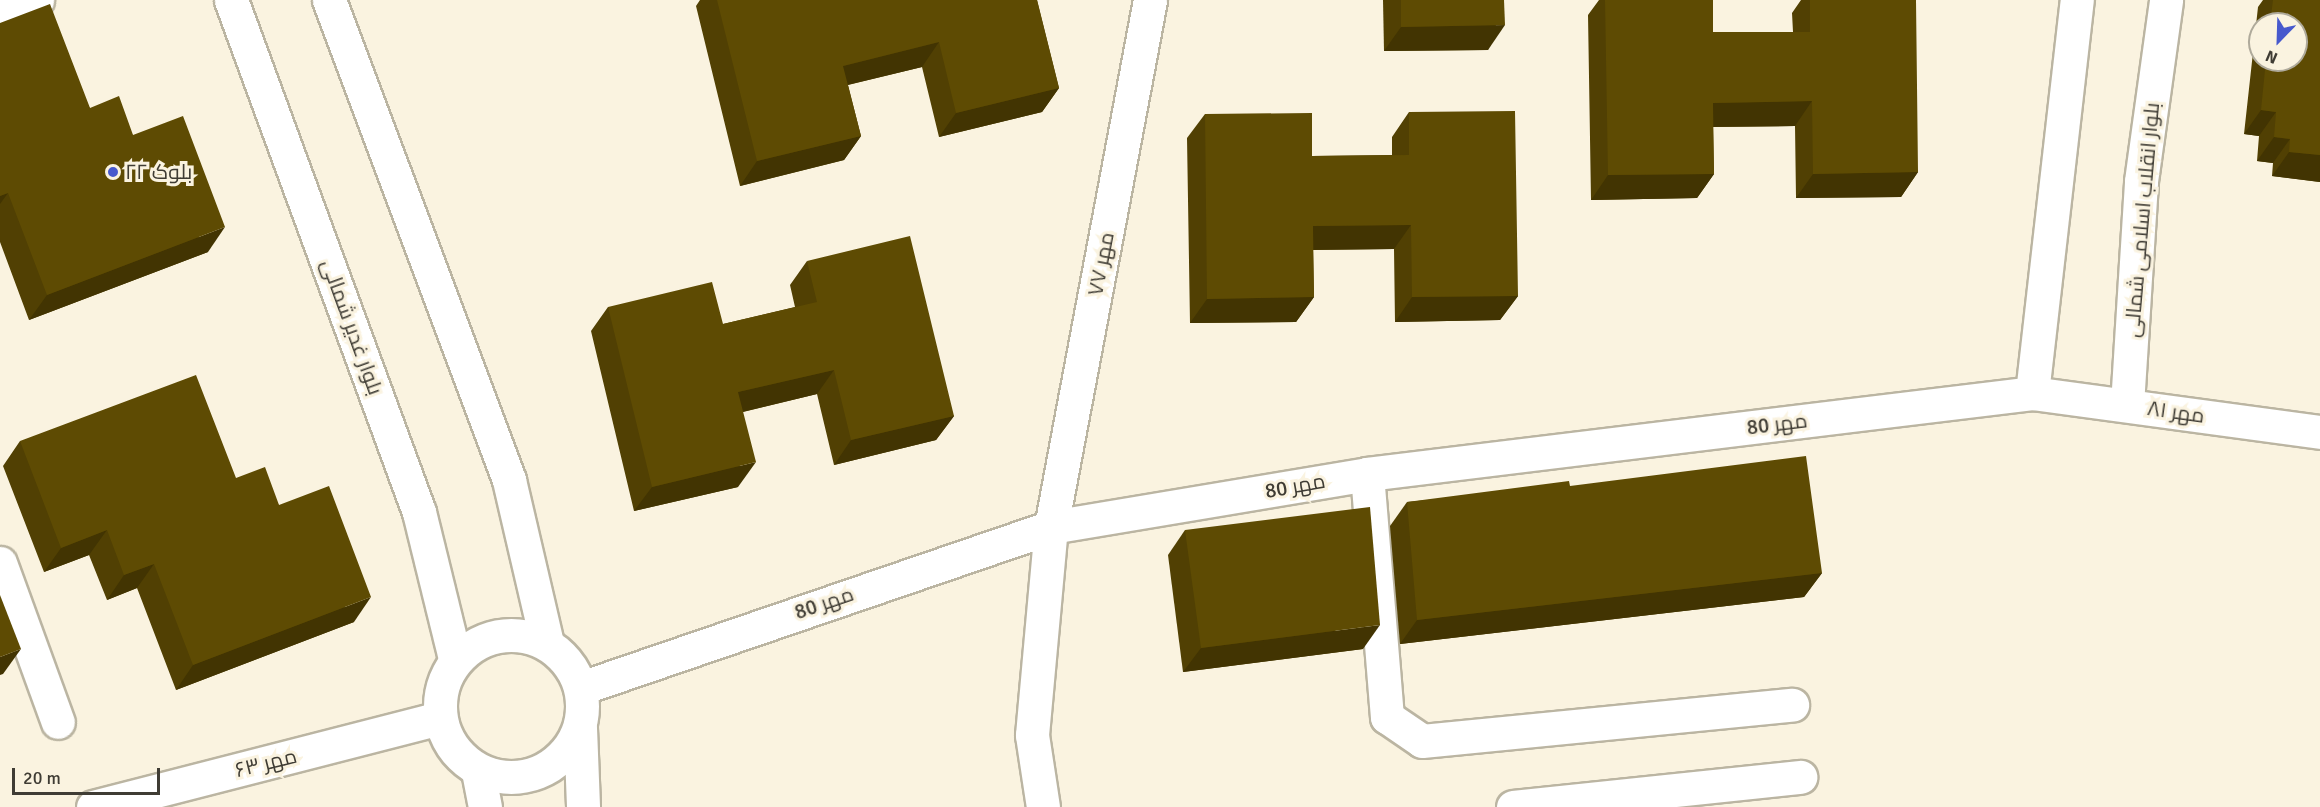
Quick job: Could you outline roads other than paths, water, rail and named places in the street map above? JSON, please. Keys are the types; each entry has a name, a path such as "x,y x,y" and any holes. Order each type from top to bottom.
{"street":[{"path":"0,15 37,0"},
{"name":"بلوار غدیر شمالی","path":"231,0 418,512 455,659"},
{"path":"329,0 509,480 547,643"},
{"name":"مهر ۷۷","path":"1043,807 1032,735 1051,527 1150,0"},
{"path":"2032,393 2076,0"},
{"name":"بلوار انقلاب اسلامی شمالی","path":"2127,405 2141,182 2166,0"},
{"name":"مهر 80","path":"581,688 1051,527 1367,474 2032,393"},
{"name":"مهر ۸۱","path":"2032,393 2320,432"},
{"path":"1367,474 1387,717 1422,741 1792,705"},
{"path":"0,563 58,722"},
{"path":"580,728 564,755 539,772 508,778 478,771 452,749 439,718 441,687 455,659 497,634 522,634 547,643 568,662 581,688 583,807"},
{"name":"مهر ۶۳","path":"93,807 439,718"},
{"path":"478,771 485,807"},
{"path":"1513,807 1580,803 1800,777"}],"place":[{"name":"بلوک ۲۲","path":"113,172"}]}
